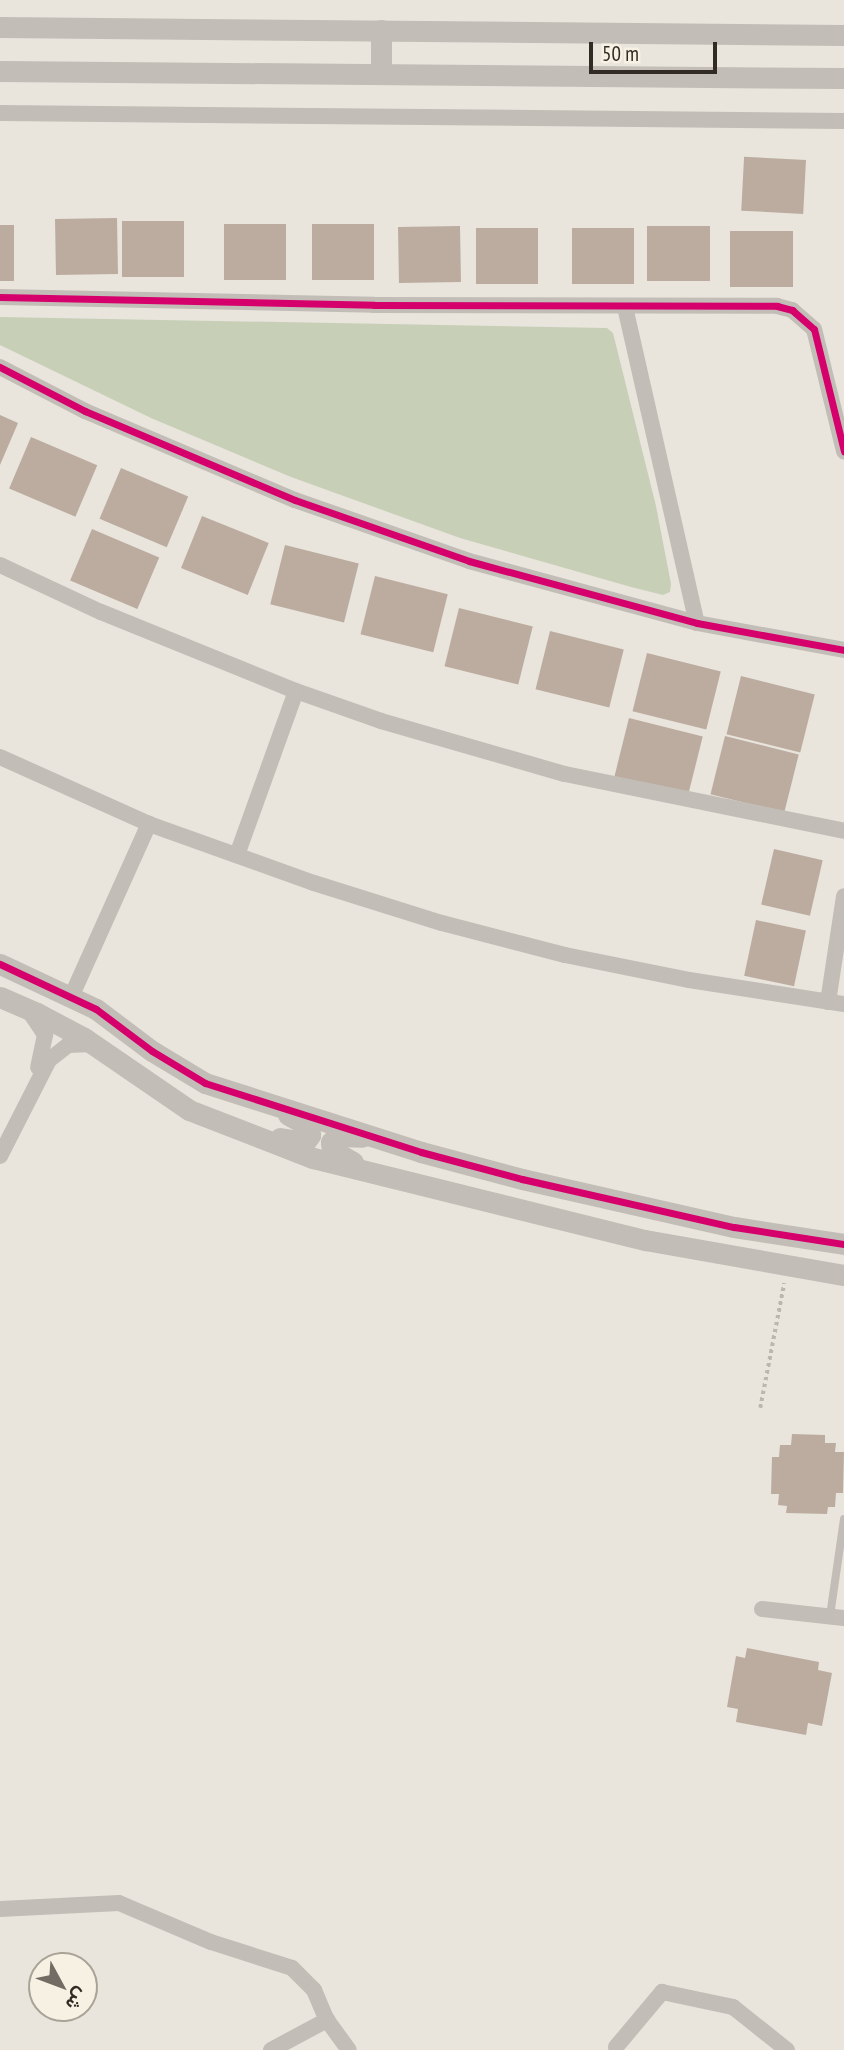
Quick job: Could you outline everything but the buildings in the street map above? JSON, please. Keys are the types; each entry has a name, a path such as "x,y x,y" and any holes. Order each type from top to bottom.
{"street":[{"path":"0,27 844,35"},
{"path":"381,30 381,74"},
{"path":"0,71 844,78"},
{"path":"0,113 844,121"},
{"path":"0,297 625,307 777,306 792,310 814,329 844,451"},
{"path":"625,307 697,623"},
{"path":"0,367 85,411 295,500 469,561 697,623 844,650"},
{"path":"0,565 100,612 296,691 461,746 565,774 844,831"},
{"path":"237,855 296,691"},
{"path":"0,757 149,824 313,883 429,919 565,955 689,981 836,1003 844,896"},
{"path":"72,995 149,824"},
{"path":"0,964 72,995 179,1069 205,1083 478,1168 734,1227 844,1244"},
{"path":"0,997 93,1044 189,1110 313,1158 612,1232 844,1275"},
{"path":"24,1105 45,1043 40,1024 27,1009"},
{"path":"0,1156 24,1105 55,1052 76,1043 93,1044"},
{"path":"240,1130 300,1142 305,1142 310,1135 305,1124 249,1096"},
{"path":"368,1170 337,1154 332,1150 331,1142 337,1136 381,1139"},
{"path":"762,1609 837,1617"},
{"path":"0,1909 119,1903 211,1942 292,1968 314,1990 327,2020 349,2050"},
{"path":"616,2047 662,1992 733,2007 787,2050"},
{"path":"271,2050 294,2043 327,2020"}],"lane":[{"path":"837,1617 844,1519"}],"path":[{"path":"760,1408 787,1266"}],"green space":[{"path":"0,317 607,328 613,333 656,506 671,584 670,592 663,595 631,587 460,538 291,477 151,418 0,345"}],"cycle path":[{"path":"0,297 374,305 777,306 792,310 814,329 844,451"},
{"path":"0,367 85,411 295,500 469,561 697,623 844,650"},
{"path":"0,964 96,1009 152,1051 205,1083 421,1152 522,1179 734,1227 844,1244"}]}
